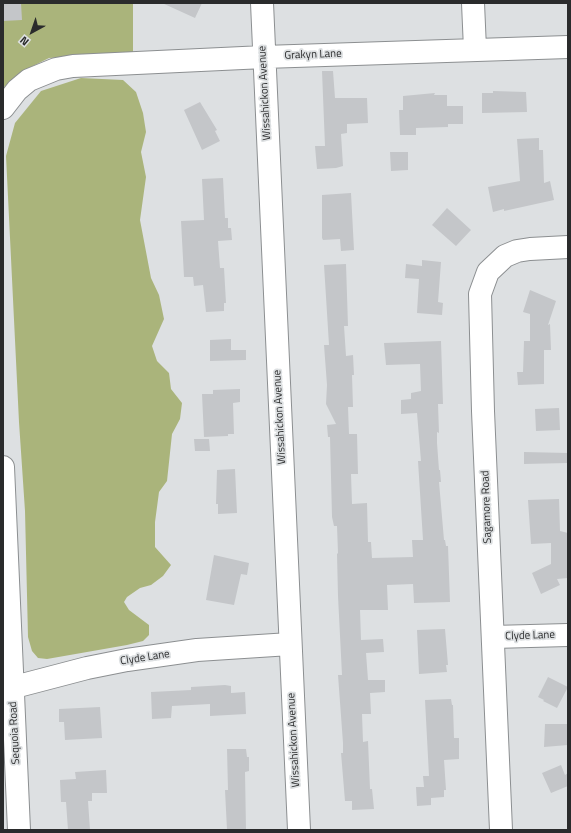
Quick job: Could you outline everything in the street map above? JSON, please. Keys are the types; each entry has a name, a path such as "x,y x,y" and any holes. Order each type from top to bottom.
{"street":[{"name":"Wissahickon Avenue","path":"262,3 299,830"},
{"path":"473,3 475,49"},
{"name":"Grakyn Lane","path":"3,108 17,90 29,80 40,74 72,66 264,57 568,47"},
{"name":"Sagamore Road","path":"501,830 480,294 488,272 505,256 517,251 530,249 568,247"},
{"name":"Sequoia Road","path":"3,467 8,689 19,830"},
{"name":"Clyde Lane","path":"493,637 568,634"},
{"name":"Clyde Lane","path":"8,689 87,668 166,654 290,644"}],"green space":[{"path":"3,3 133,3 133,53 49,58 23,71 3,88"},
{"path":"81,78 123,80 136,92 143,113 146,132 141,152 146,177 140,220 151,278 159,295 164,319 152,346 157,361 169,373 171,389 182,403 180,419 172,434 167,481 159,492 155,522 155,547 171,565 163,576 151,585 140,588 127,597 124,602 129,610 149,625 149,635 143,641 127,645 47,659 38,658 32,651 28,637 25,511 19,422 6,156 15,123 41,91"}],"building":[{"path":"3,3 21,3 22,20 3,21"},
{"path":"162,3 202,3 195,18"},
{"path":"322,71 333,71 335,98 367,98 368,123 347,124 347,133 341,134 343,166 317,169 315,146 325,146"},
{"path":"493,91 526,92 527,112 482,113 482,93 493,93"},
{"path":"435,93 434,95 447,95 447,106 463,106 463,124 448,124 448,127 416,128 416,135 400,135 399,110 403,110 403,96"},
{"path":"200,102 217,130 215,131 220,141 202,150 184,110"},
{"path":"539,138 539,150 543,150 544,183 550,181 554,200 493,212 488,187 520,181 517,139"},
{"path":"390,152 408,152 408,170 391,171"},
{"path":"223,178 225,218 228,218 228,228 231,228 232,240 218,241 220,268 224,268 226,303 224,303 224,311 206,312 203,285 194,286 193,277 184,277 181,221 204,220 202,179"},
{"path":"351,193 354,250 341,251 340,239 323,240 322,238 322,195"},
{"path":"447,208 471,230 456,246 432,225"},
{"path":"422,260 441,262 438,302 443,303 442,315 417,313 419,279 405,278 406,264 422,266"},
{"path":"346,264 348,326 344,326 346,356 353,355 354,375 352,375 353,407 348,407 349,434 357,434 358,474 351,474 352,504 367,503 368,542 371,542 372,558 413,557 412,540 423,540 418,461 421,461 417,413 401,414 401,400 411,399 411,393 421,391 420,364 386,365 384,343 441,341 443,404 438,404 439,433 437,432 437,443 444,540 446,546 448,546 450,602 414,603 413,584 387,585 388,610 360,610 361,640 383,639 384,652 366,653 368,680 385,680 385,692 370,693 371,714 362,714 363,742 368,741 370,789 372,789 374,809 352,810 352,801 345,801 341,753 343,753 343,743 338,675 342,675 338,596 337,526 334,526 332,517 330,437 328,437 327,425 336,424 326,404 327,385 324,345 329,345 324,265"},
{"path":"530,290 556,301 548,325 550,324 551,350 544,350 544,384 518,385 517,372 523,372 524,341 530,341 530,314 523,312"},
{"path":"231,339 231,350 246,350 246,360 210,361 210,340"},
{"path":"240,389 240,402 233,403 234,434 228,434 228,436 204,437 202,394 213,394 213,390"},
{"path":"559,408 560,430 536,431 535,409"},
{"path":"194,439 209,439 210,451 195,451"},
{"path":"524,452 568,453 568,463 524,464"},
{"path":"235,469 237,513 218,514 218,504 216,504 217,470"},
{"path":"559,499 560,531 568,533 568,578 557,579 560,585 541,594 532,573 551,564 551,543 531,544 528,500"},
{"path":"214,555 249,563 247,575 241,574 234,605 206,600"},
{"path":"445,629 448,665 446,665 447,672 419,674 417,630"},
{"path":"548,677 568,687 557,708 538,697"},
{"path":"231,686 231,693 245,692 246,714 210,716 210,704 172,706 171,718 152,719 151,692 191,690 191,687"},
{"path":"451,699 453,705 454,738 459,738 459,759 444,760 446,790 444,790 444,797 431,798 431,805 417,806 416,787 424,787 423,776 429,776 425,700"},
{"path":"100,707 102,738 65,740 64,722 59,722 59,709"},
{"path":"545,724 568,724 568,745 544,747"},
{"path":"227,749 246,749 247,757 249,757 249,771 245,772 246,830 227,830 225,790 228,790"},
{"path":"561,765 565,775 568,773 568,786 551,793 542,773"},
{"path":"106,770 107,793 92,793 92,801 88,801 90,830 68,830 66,802 61,802 60,780 76,779 75,772"}]}
